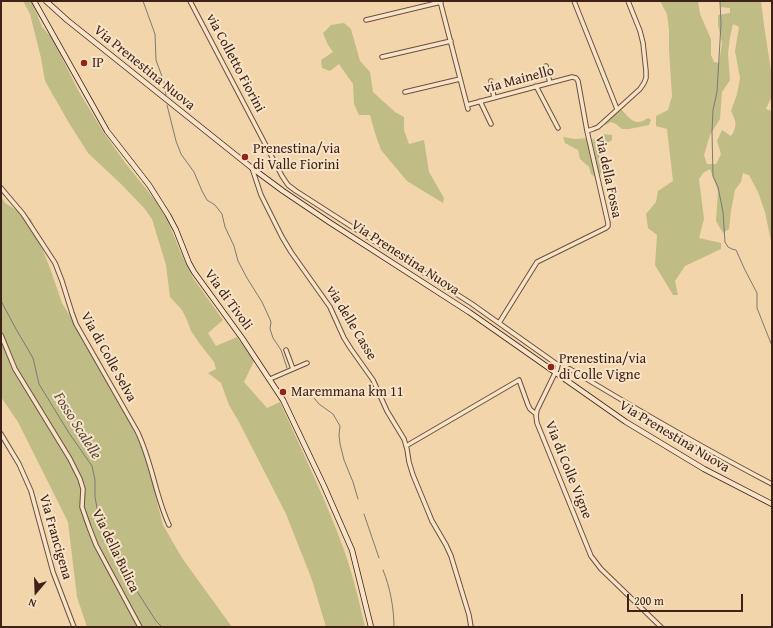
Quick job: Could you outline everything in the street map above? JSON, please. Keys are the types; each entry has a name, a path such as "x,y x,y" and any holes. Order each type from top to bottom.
{"main road":[{"name":"Via di Tivoli","path":"34,1 103,125 167,212 194,272 238,331 281,396 324,486 352,550 371,627"},
{"name":"Via Prenestina Nuova","path":"46,1 67,20 252,168 283,191 469,312 622,419 716,476 772,504"}],"street":[{"name":"via Colletto Fiorini","path":"190,1 286,182 293,189 500,323"},
{"path":"366,20 440,1"},
{"name":"via Mainello","path":"440,1 468,109"},
{"path":"574,1 617,110"},
{"path":"588,131 598,127 640,89 646,78 643,43 640,31 628,1"},
{"path":"382,57 451,41"},
{"path":"546,66 550,83"},
{"name":"via Mainello","path":"467,105 572,77 576,78"},
{"name":"via della Fossa","path":"500,323 537,262 608,226 578,81 576,78"},
{"path":"405,92 460,79"},
{"path":"491,81 494,98"},
{"path":"536,86 558,128"},
{"path":"480,101 491,124"},
{"name":"via delle Casse","path":"252,168 261,195 282,237 331,309 342,335 373,380 387,411 401,434 416,482 432,521 451,556 468,611 471,627"},
{"name":"Via di Colle Selva","path":"1,188 23,214 55,263 76,324 143,445 169,525"},
{"path":"500,323 557,364 558,368 555,373"},
{"name":"Via della Bulica","path":"1,335 17,373 67,453 80,479 83,489 82,509 96,545 140,627"},
{"path":"286,350 293,369"},
{"path":"270,378 307,363"},
{"path":"570,369 621,400 772,484"},
{"name":"Via di Colle Vigne","path":"555,373 538,408 536,414 537,423 590,554 599,566 661,627"},
{"path":"406,446 518,380 530,409 536,414"},
{"name":"Via Francigena","path":"1,434 19,464 29,488 53,572 74,627"}],"shaded area":[{"path":"23,1 32,1 42,27 52,38 78,90 104,133 126,164 155,200 167,219 193,278 223,320 208,333 216,346 237,337 254,361 244,382 267,408 280,402 337,531 350,569 365,627 326,627 312,580 286,514 229,405 221,383 208,373 216,369 214,362 191,331 182,310 170,297 166,265 152,219 144,208 121,184 88,153 69,123 45,81 30,14"},
{"path":"660,1 698,1 700,14 711,39 711,55 714,62 719,63 722,43 718,25 718,15 730,13 730,8 721,7 719,1 761,1 772,77 772,96 766,109 772,111 772,246 765,212 758,192 749,175 743,173 741,182 735,190 729,229 723,233 716,221 718,191 710,169 703,173 699,179 704,219 699,238 721,243 721,249 685,266 675,281 678,295 673,295 655,265 657,235 648,228 646,214 656,202 658,191 673,181 667,129 656,126 656,116 668,110 672,96 667,14","holes":["733,24 739,27 735,51 740,78 737,94 731,111 735,121 735,126 731,136 722,130 717,141 721,154 716,164 707,164 704,155 710,135 720,119 722,92 730,80 728,54"]},
{"path":"344,23 351,29 360,61 370,72 373,92 395,112 404,117 404,130 409,144 424,140 429,172 444,198 443,203 407,181 381,150 370,115 359,115 354,104 353,84 339,64 330,71 322,68 321,60 333,52 323,33 331,25"},
{"path":"621,109 629,118 636,122 641,122 648,118 651,120 649,125 622,129 611,122 605,125 605,123"},
{"path":"603,134 612,135 612,140 602,146 602,152 606,158 602,162 600,176 592,140"},
{"path":"563,137 575,139 588,138 597,176 595,177 591,174 589,167 580,159 578,150 565,143"},
{"path":"1,196 5,203 31,219 62,303 77,328 99,358 151,469 155,494 163,525 182,558 232,627 87,627 77,597 68,522 18,422 1,397"}],"waterway":[{"path":"143,1 155,34 156,60 164,82 166,95"},
{"path":"720,1 721,24 717,92 713,110 712,132 713,176 718,187 723,212 725,242 728,247 736,250 757,293 757,308 772,346"},
{"path":"167,105 176,141 181,154 194,172 207,200 215,205 222,214 225,227 234,246 238,261 268,315 271,322 270,329 273,338 281,350 287,368"},
{"name":"Fosso Scalelle","path":"1,301 33,358 39,384 69,433 92,466 95,480 95,497 97,508 115,551 133,585 156,621 162,627"},
{"path":"301,387 308,391 319,404 333,414 340,426 340,444 358,499"},
{"path":"364,514 379,558"},
{"path":"383,570 388,583 391,598 394,627"}],"place":[{"name":"IP","path":"84,63"},
{"name":"Prenestina/via di Valle Fiorini","path":"245,157"},
{"name":"Prenestina/via di Colle Vigne","path":"551,367"},
{"name":"Maremmana km 11","path":"283,392"}]}
